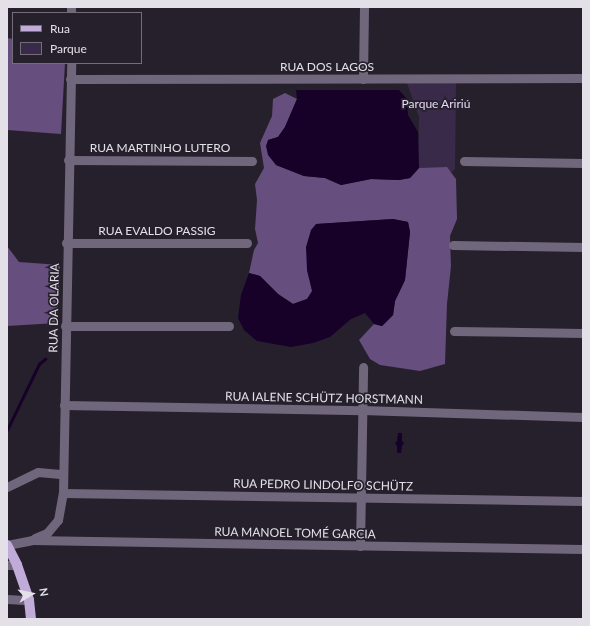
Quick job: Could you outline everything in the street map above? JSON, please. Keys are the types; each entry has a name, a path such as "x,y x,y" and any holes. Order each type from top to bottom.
{"main road":[{"path":"7,545 12,565 29,600 30,619"}],"street":[{"path":"363,79 364,7"},
{"name":"RUA DA OLARIA","path":"32,540 47,533 58,520 62,493 66,243 71,64"},
{"name":"RUA DOS LAGOS","path":"70,79 583,78"},
{"name":"RUA MARTINHO LUTERO","path":"68,160 252,161"},
{"path":"464,161 583,163"},
{"name":"RUA EVALDO PASSIG","path":"66,243 247,243"},
{"path":"453,245 583,247"},
{"path":"65,326 229,326"},
{"path":"454,331 583,333"},
{"path":"360,546 363,367"},
{"name":"RUA IALENE SCHÜTZ HORSTMANN","path":"64,405 362,410 583,417"},
{"path":"7,487 38,472 63,474"},
{"name":"RUA PEDRO LINDOLFO SCHÜTZ","path":"62,493 583,501"},
{"name":"RUA MANOEL TOMÉ GARCIA","path":"7,545 32,540 583,549"},
{"path":"7,599 29,600"}],"green space":[{"name":"Parque Aririú","path":"407,83 456,83 455,169 432,191 418,184 419,117"}],"shaded area":[{"path":"7,38 12,39 12,64 65,64 61,134 7,130"},
{"path":"296,90 399,90 407,99 408,115 418,132 419,168 410,178 399,180 371,179 341,185 325,178 304,176 276,165 268,155 266,146 268,140 278,137 285,127 297,99"},
{"path":"285,93 297,99 285,127 278,137 268,140 276,165 304,176 325,178 341,185 371,179 399,180 410,178 419,168 447,167 456,179 457,219 450,236 451,266 447,304 445,364 420,371 380,365 370,359 359,340 374,324 382,326 393,315 395,301 405,280 410,232 408,222 393,219 316,224 307,270 313,291 307,299 293,304 278,294 260,276 249,273 254,250 258,243 255,229 257,200 255,184 264,168 260,143 272,116 273,99"},
{"path":"393,219 408,222 410,232 405,280 395,301 393,315 382,326 374,324 365,313 351,319 330,337 313,343 291,347 257,341 244,330 238,318 241,295 249,273 260,276 278,294 293,304 307,299 312,291 307,270 306,247 311,230 316,224"},
{"path":"7,246 19,262 60,265 57,323 7,326"},
{"path":"398,433 402,433 402,441 404,443 401,453 397,453 397,446 395,443 397,441"}],"waterway":[{"path":"7,430 39,364 45,359"}]}
